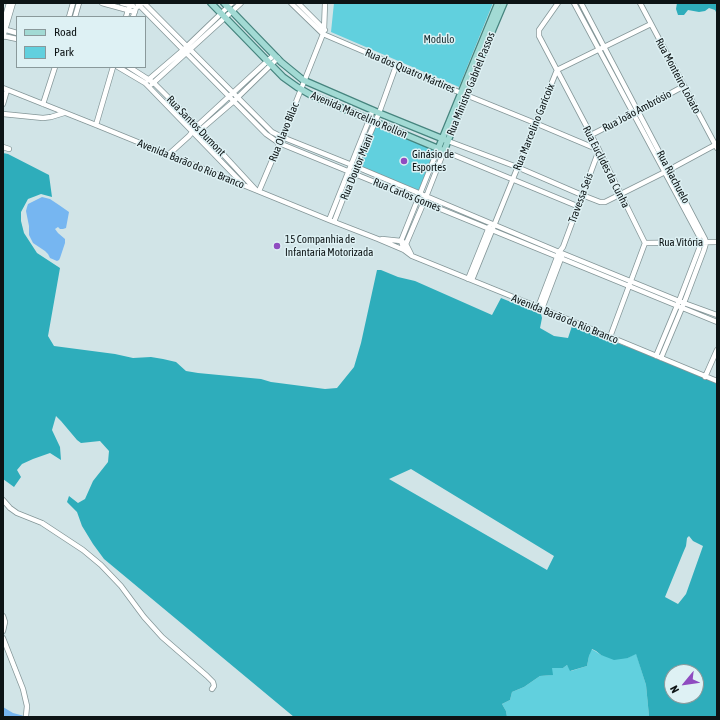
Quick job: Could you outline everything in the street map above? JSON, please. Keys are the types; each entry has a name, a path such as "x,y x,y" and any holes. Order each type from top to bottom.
{"main road":[{"name":"Avenida Marcelino Rollon","path":"211,3 283,77 301,89 311,95 444,151"},
{"name":"Rua Ministro Gabriel Passos","path":"478,59 498,3"},
{"name":"Rua Ministro Gabriel Passos","path":"444,151 472,73 504,3"},
{"name":"Avenida Marcelino Rollon","path":"229,6 276,57 305,81 448,141"},
{"name":"Rua Ministro Gabriel Passos","path":"438,149 464,94"},
{"path":"337,106 341,97"}],"street":[{"path":"3,24 9,3"},
{"path":"14,3 4,29 3,36 16,39"},
{"path":"69,16 73,3"},
{"path":"75,16 79,3"},
{"path":"103,3 138,7"},
{"path":"122,3 130,6"},
{"path":"150,87 223,15 229,6 240,3"},
{"name":"Rua dos Quatro Mártires","path":"291,3 331,38 599,150"},
{"name":"Rua dos Quatro Mártires","path":"298,3 324,32"},
{"name":"Rua Olavo Bilac","path":"258,191 282,137 324,32 325,3"},
{"name":"Rua Euclides da Cunha","path":"558,3 538,30 538,33 645,242"},
{"name":"Rua Riachuelo","path":"574,3 599,50 636,112"},
{"name":"Rua Riachuelo","path":"580,3 706,243"},
{"name":"Rua Monteiro Lobato","path":"640,3 716,146"},
{"path":"126,16 130,6"},
{"name":"Rua Carlos Gomes","path":"138,7 186,50 272,132 492,224 628,287 717,322"},
{"name":"Rua Marcelino Garicoix","path":"470,280 557,70 650,24"},
{"path":"4,29 16,33"},
{"path":"147,81 186,50"},
{"path":"168,155 194,132 231,94 276,57"},
{"path":"198,128 236,99 269,63"},
{"name":"Rua Doutor Miani","path":"328,220 354,166 396,66"},
{"path":"44,104 55,68"},
{"path":"96,125 114,68"},
{"name":"Rua Santos Dumont","path":"114,68 154,83 258,191"},
{"name":"Rua Santos Dumont","path":"130,68 147,81 150,87 244,185"},
{"name":"Rua João Ambrósio","path":"591,135 684,86"},
{"path":"3,104 5,89"},
{"name":"Avenida Barão do Rio Branco","path":"5,89 378,239 404,250 412,256 717,382"},
{"name":"Rua Carlos Gomes","path":"236,99 266,134 279,143 490,230 630,281 717,315"},
{"path":"3,114 43,118 64,113"},
{"name":"Avenida Marcelino Rollon","path":"448,141 518,167 600,202 605,202 716,146"},
{"path":"3,147 9,149"},
{"name":"Rua Ministro Gabriel Passos","path":"401,241 438,149"},
{"name":"Travessa Seis","path":"540,308 599,150"},
{"name":"Avenida Marcelino Rollon","path":"444,151 578,206"},
{"name":"Rua Ministro Gabriel Passos","path":"404,250 444,151"},
{"name":"Rua Riachuelo","path":"667,171 699,236 700,242"},
{"name":"Rua Doutor Miani","path":"334,222 351,172"},
{"name":"Avenida Barão do Rio Branco","path":"378,239 401,241 406,244"},
{"path":"401,241 404,250"},
{"path":"610,337 645,242"},
{"name":"Rua Vitória","path":"645,242 717,242"},
{"path":"681,302 700,242"},
{"path":"658,357 706,243"},
{"path":"406,244 412,256"},
{"path":"705,377 717,350"},
{"path":"3,500 17,513 48,527 83,550 101,565 121,586 144,617 162,637 213,682 214,686 212,689"},
{"path":"3,616 5,622 3,632"},
{"path":"3,638 23,689 27,706 26,715"}],"green space":[{"name":"Modulo","path":"334,3 493,3 459,87 331,32"},
{"path":"377,123 435,150 419,192 359,168"},
{"path":"591,649 601,655 628,658 636,653 646,685 649,716 507,717 506,711 502,704 510,700 512,692 524,687 540,676 552,675 552,668 563,668 567,665 571,671 587,666"}],"shaded area":[{"path":"677,3 717,3 717,14 715,10 709,8 705,11 699,12 688,10 684,15 678,15 676,9"},
{"path":"3,153 8,154 49,175 52,197 41,194 28,199 21,212 21,221 24,233 37,253 60,268 48,336 54,346 115,354 133,358 151,357 163,359 176,362 186,371 198,373 261,379 271,382 325,389 337,388 354,367 361,343 377,270 381,270 398,277 415,281 492,315 501,298 541,314 542,318 540,328 554,336 568,338 572,326 655,357 717,383 717,717 629,717 649,716 646,685 636,654 628,658 614,660 601,655 592,649 587,666 570,671 567,665 563,668 552,668 553,675 540,676 524,687 512,692 510,700 502,704 506,711 507,717 294,717 104,559 93,544 82,526 77,512 67,502 69,496 78,503 85,499 93,481 108,462 109,451 100,441 81,443 56,416 52,430 60,447 61,460 50,453 22,464 17,470 21,477 14,487 3,479","holes":["411,469 554,556 547,570 389,479","689,536 693,541 703,546 686,594 678,604 665,597"]},
{"path":"42,197 50,199 69,212 66,228 60,229 58,227 55,229 65,239 60,258 57,261 50,258 45,251 33,243 29,235 26,211 28,204"},
{"path":"3,707 13,713 28,717 3,717"}],"place":[{"name":"Ginásio de Esportes","path":"404,161"},
{"name":"15 Companhia de Infantaria Motorizada","path":"277,246"}]}
